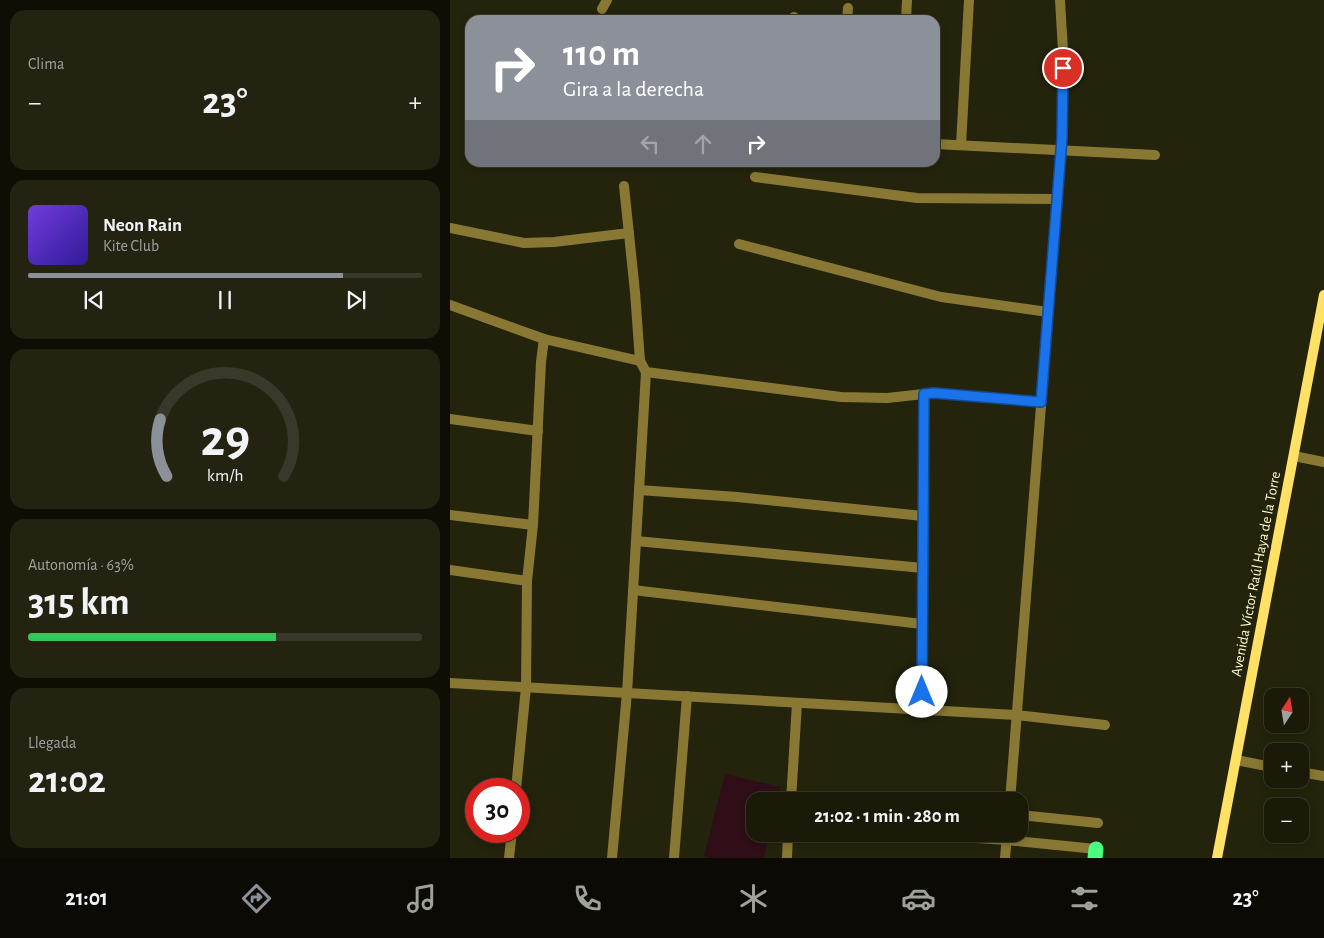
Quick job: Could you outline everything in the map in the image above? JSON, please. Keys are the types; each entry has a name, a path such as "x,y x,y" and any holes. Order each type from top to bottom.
{"street":[{"path":"906,15 907,0"},
{"path":"961,144 970,0"},
{"path":"1011,792 1061,151 1063,50 1060,0"},
{"path":"848,8 848,15"},
{"path":"940,144 1155,155"},
{"path":"755,177 917,198 1057,199"},
{"path":"612,858 627,693 646,372 640,361 624,186"},
{"path":"450,228 524,243 554,242 629,233"},
{"path":"739,244 941,297 1048,312"},
{"name":"Avenida Víctor Raúl Haya de la Torre","path":"1217,858 1324,295"},
{"path":"450,306 544,339 640,361"},
{"path":"517,778 526,687 528,581 544,339"},
{"path":"646,372 841,397 887,398 934,393 1041,402"},
{"path":"922,710 924,394"},
{"path":"450,419 538,431"},
{"path":"1294,456 1324,462"},
{"path":"639,490 737,497 923,516"},
{"path":"450,515 533,525"},
{"path":"636,541 923,568"},
{"path":"450,570 528,581"},
{"path":"633,590 922,624"},
{"path":"450,683 1016,715 1105,725"},
{"path":"674,858 687,696"},
{"path":"792,792 797,703"},
{"path":"1236,760 1264,765"},
{"path":"1309,774 1324,776"},
{"path":"1028,816 1098,823"},
{"path":"1028,841 1095,853"},
{"path":"787,858 788,842"},
{"path":"1006,858 1007,842"},
{"path":"509,858 511,843"}],"shaded area":[{"path":"725,774 780,787 779,792 746,792 746,842 767,842 764,858 710,858 704,856"}],"route":[{"path":"922,692 924,394 934,393 1041,402 1062,138 1063,68"}]}
